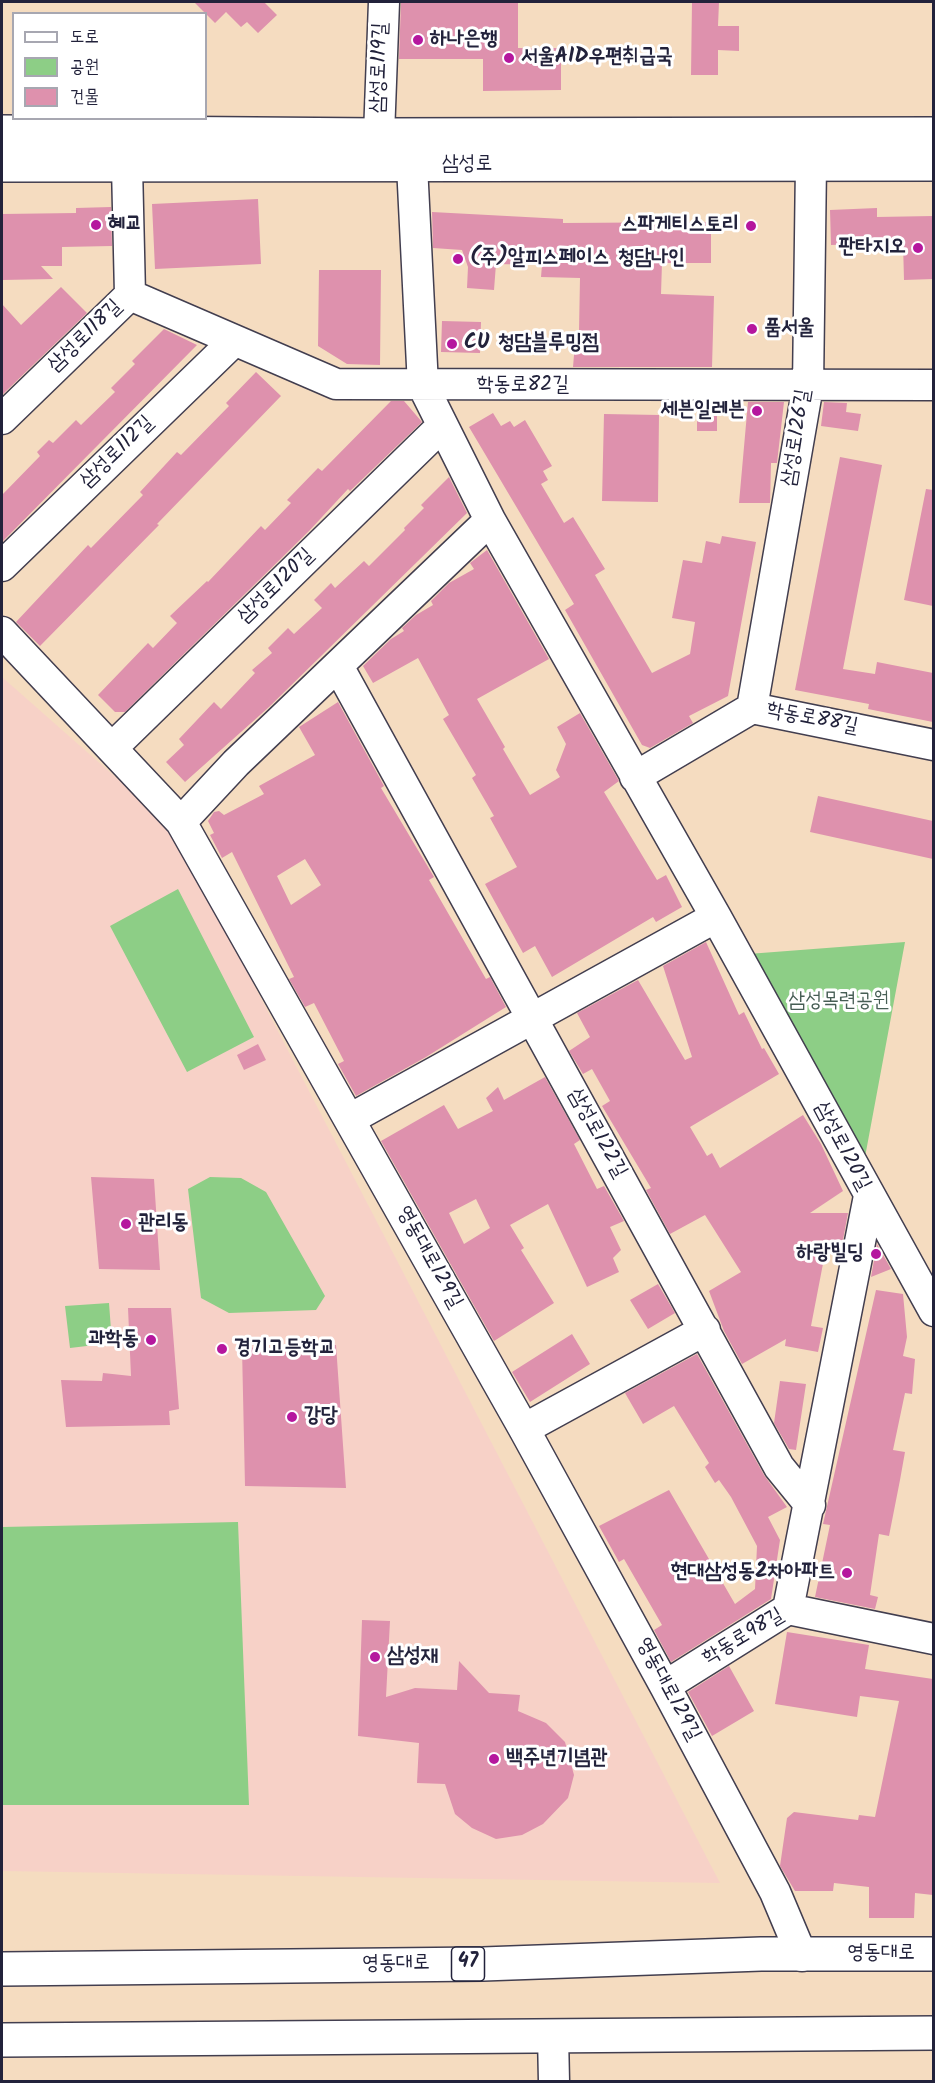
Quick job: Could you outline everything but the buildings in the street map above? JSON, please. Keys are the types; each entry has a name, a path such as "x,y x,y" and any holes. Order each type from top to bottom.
{"main road":[{"name":"삼성로","path":"2,132 378,135 933,134"},
{"name":"삼성로","path":"2,165 933,164"},
{"name":"영동대로","path":"2,1969 483,1964 761,1954 801,1956 933,1954"},
{"path":"2,2040 933,2033"}],"street":[{"name":"삼성로119길","path":"378,135 384,2"},
{"name":"삼성로126길","path":"752,708 808,386 811,164"},
{"name":"삼성로120길","path":"412,165 423,386 441,427 490,519 716,917 869,1196 810,1505"},
{"name":"삼성로118길","path":"2,419 130,295 127,166"},
{"name":"학동로82길","path":"130,295 336,384 423,386 933,385"},
{"name":"삼성로112길","path":"2,566 234,341"},
{"name":"삼성로120길","path":"112,747 441,427"},
{"path":"2,632 181,822 236,763 490,519"},
{"name":"삼성로122길","path":"339,666 779,1467 810,1505"},
{"name":"학동로88길","path":"635,777 752,708 933,745"},
{"name":"영동대로129길","path":"181,822 524,1429 665,1686 775,1892 801,1956"},
{"path":"350,1119 716,917"},
{"path":"869,1196 933,1311"},
{"path":"524,1429 705,1330"},
{"path":"788,1609 810,1505"},
{"name":"학동로98길","path":"665,1686 788,1609 933,1639"},
{"path":"553,2035 554,2082"}],"shaded area":[{"name":"경기고등학교","path":"2,677 172,827 720,1883 2,1871"}],"green space":[{"path":"178,889 254,1037 187,1072 110,926"},
{"name":"삼성목련공원","path":"905,942 865,1157 748,954"},
{"path":"210,1177 241,1178 266,1192 325,1296 316,1310 229,1313 201,1298 188,1189"},
{"path":"109,1303 112,1343 70,1348 65,1306"},
{"path":"238,1522 249,1805 2,1805 2,1527"}],"place":[{"name":"하나은행","path":"418,40"},
{"name":"서울AID우편취급국","path":"509,58"},
{"name":"혜교","path":"96,225"},
{"name":"스파게티스토리","path":"751,226"},
{"name":"판타지오","path":"918,248"},
{"name":"(주)알피스페이스 청담나인","path":"458,259"},
{"name":"품서울","path":"752,329"},
{"name":"CU 청담블루밍점","path":"452,344"},
{"name":"세븐일레븐","path":"757,411"},
{"name":"관리동","path":"126,1224"},
{"name":"하랑빌딩","path":"876,1254"},
{"name":"과학동","path":"151,1340"},
{"name":"경기고등학교","path":"222,1349"},
{"name":"강당","path":"292,1417"},
{"name":"현대삼성동2차아파트","path":"847,1573"},
{"name":"삼성재","path":"375,1657"},
{"name":"백주년기념관","path":"494,1759"}]}
